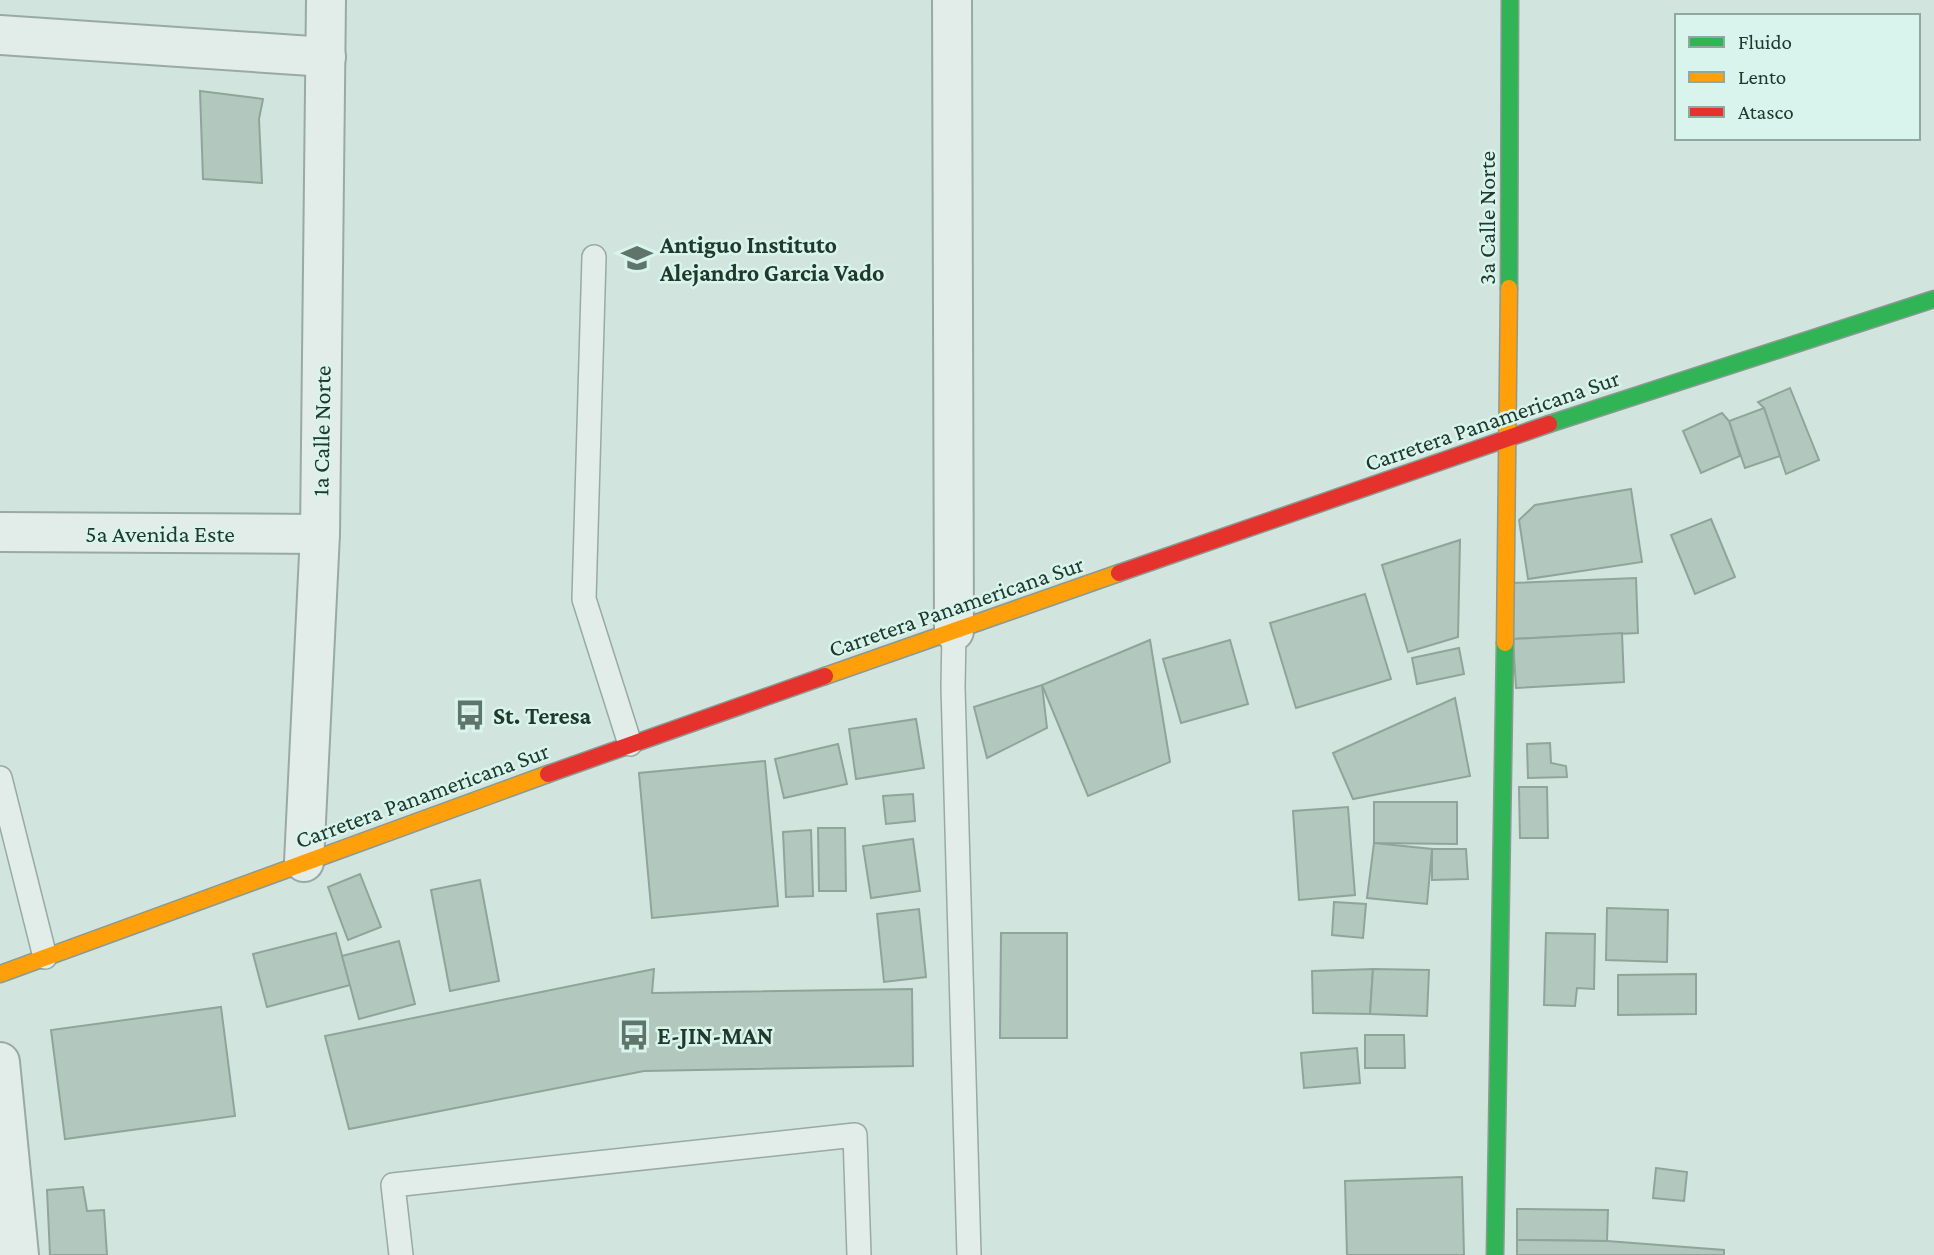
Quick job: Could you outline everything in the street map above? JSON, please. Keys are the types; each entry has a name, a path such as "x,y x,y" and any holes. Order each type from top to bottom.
{"main road":[{"name":"3a Calle Norte","path":"1495,1255 1508,437 1510,0"},
{"name":"Carretera Panamericana Sur","path":"0,974 630,744 1508,437 1934,299"}],"street":[{"name":"1a Calle Norte","path":"304,862 320,534 326,0"},
{"path":"953,0 954,631"},
{"path":"0,35 326,57"},
{"name":"5a Avenida Este","path":"0,532 320,534"},
{"path":"0,1062 19,1255"}],"lane":[{"path":"594,257 584,599 630,744"},
{"path":"954,631 953,687 969,1255"},
{"path":"0,778 45,957"},
{"path":"401,1255 393,1185 855,1135 859,1255"}],"building":[{"path":"200,91 263,99 259,119 262,183 203,179"},
{"path":"1790,388 1819,460 1786,474 1764,408 1758,402"},
{"path":"1764,408 1780,456 1745,468 1729,421"},
{"path":"1722,413 1729,421 1740,456 1701,473 1683,431"},
{"path":"1631,489 1642,562 1528,579 1519,520 1535,505"},
{"path":"1711,519 1735,577 1695,594 1671,535"},
{"path":"1460,540 1458,637 1408,652 1382,565"},
{"path":"1636,578 1638,633 1513,639 1511,583"},
{"path":"1365,594 1391,679 1296,708 1270,623"},
{"path":"1622,633 1624,682 1516,688 1513,639"},
{"path":"1150,640 1170,762 1088,796 1042,685"},
{"path":"1230,640 1248,704 1181,723 1163,659"},
{"path":"1459,648 1464,674 1417,684 1412,658"},
{"path":"1042,685 1047,728 987,758 974,707"},
{"path":"1455,698 1470,776 1353,799 1333,753"},
{"path":"916,719 924,768 856,779 849,729"},
{"path":"1550,743 1551,763 1566,766 1567,777 1528,778 1527,744"},
{"path":"838,744 847,784 784,798 775,759"},
{"path":"765,761 778,906 652,918 639,773"},
{"path":"1519,787 1547,787 1548,838 1520,838"},
{"path":"913,794 915,821 886,824 883,796"},
{"path":"1374,802 1457,802 1457,844 1374,843"},
{"path":"1348,807 1355,895 1299,900 1293,811"},
{"path":"818,828 845,828 846,891 819,891"},
{"path":"811,830 813,896 786,897 783,832"},
{"path":"913,839 920,891 871,898 863,846"},
{"path":"1374,843 1432,849 1427,904 1367,898"},
{"path":"1432,849 1466,849 1468,879 1432,880"},
{"path":"360,874 381,927 348,940 328,887"},
{"path":"480,880 499,981 450,991 431,890"},
{"path":"1334,902 1366,904 1363,938 1332,935"},
{"path":"1607,908 1668,910 1667,962 1606,960"},
{"path":"919,909 926,977 884,982 877,914"},
{"path":"336,933 350,985 267,1007 253,954"},
{"path":"1001,933 1067,933 1067,1038 1000,1038"},
{"path":"1546,933 1595,934 1594,989 1577,988 1575,1006 1544,1005"},
{"path":"399,941 415,1004 359,1019 342,956"},
{"path":"654,969 652,993 912,989 913,1066 644,1071 349,1129 325,1036"},
{"path":"1373,969 1370,1014 1313,1013 1312,971"},
{"path":"1373,969 1429,970 1427,1016 1370,1014"},
{"path":"1696,974 1696,1014 1618,1015 1618,975"},
{"path":"221,1007 235,1116 65,1139 51,1030"},
{"path":"1365,1035 1404,1035 1405,1068 1365,1068"},
{"path":"1357,1048 1360,1083 1304,1088 1301,1053"},
{"path":"1656,1168 1687,1172 1684,1201 1653,1198"},
{"path":"1462,1177 1464,1255 1347,1255 1345,1181"},
{"path":"83,1187 87,1211 104,1210 107,1255 50,1255 47,1190"},
{"path":"1517,1209 1608,1210 1607,1241 1517,1240"},
{"path":"1517,1240 1607,1241 1724,1250 1724,1255 1517,1255"}],"traffic: fast":[{"path":"1509,288 1510,0"},
{"path":"1549,424 1934,299"},
{"path":"1495,1255 1505,643"}],"traffic: slow":[{"path":"1505,643 1509,288"},
{"path":"825,676 1119,573"},
{"path":"0,974 548,774"}],"traffic: jam":[{"path":"1119,573 1549,424"},
{"path":"548,774 825,676"}],"place":[{"name":"Antiguo Instituto Alejandro Garcia Vado","path":"637,258"},
{"name":"St. Teresa","path":"470,715"},
{"name":"E-JIN-MAN","path":"634,1035"}]}
